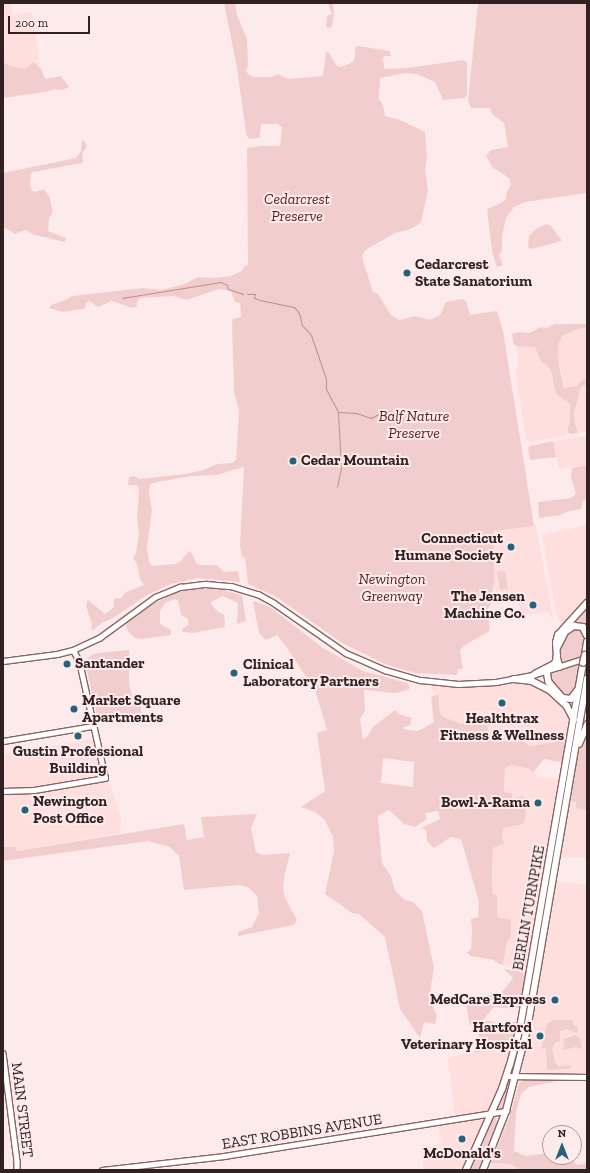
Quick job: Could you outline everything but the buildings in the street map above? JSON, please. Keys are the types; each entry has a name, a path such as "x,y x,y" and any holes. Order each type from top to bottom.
{"highway":[{"path":"557,668 556,640 560,631 587,603"},
{"path":"557,648 565,632 574,626 583,627 587,635"},
{"name":"BERLIN TURNPIKE","path":"466,1170 507,1076 520,1028 583,663 586,656 587,642"},
{"path":"535,674 552,667 557,657"},
{"path":"547,671 549,682 574,719"},
{"path":"514,679 528,680 539,684 559,697 565,699 571,699 580,686"},
{"name":"BERLIN TURNPIKE","path":"483,1170 506,1111 527,1031 587,679"},
{"path":"572,763 587,725"},
{"path":"529,971 538,973"}],"main road":[{"path":"3,661 74,650 99,638 153,598 186,586 203,584 221,584 253,592 274,603 338,648 385,670 421,680 477,684 514,679 557,668 586,656"},
{"path":"3,791 34,790 105,778 79,662 74,650"},
{"path":"3,741 93,726"},
{"name":"MAIN STREET","path":"3,1053 17,1161 16,1170"},
{"path":"507,1076 587,1077"},
{"name":"EAST ROBBINS AVENUE","path":"102,1170 224,1156 506,1111"}],"shaded area":[{"path":"3,3 10,3 13,15 32,12 41,70 34,62 24,69 11,66 3,62"},
{"path":"587,327 587,379 583,379 576,386 565,389 558,354 560,337 566,333"},
{"path":"517,346 535,347 539,358 551,371 556,394 561,396 565,401 570,402 570,420 565,436 529,442 526,440 515,368 518,367"},
{"path":"587,384 587,431 578,433 574,414 581,387"},
{"path":"587,436 587,465 559,469 553,441"},
{"path":"536,525 553,619 547,612 525,615 521,612 518,601 495,604 493,572 496,530"},
{"path":"587,525 587,598 566,623 563,623 559,621 556,613 542,535"},
{"path":"523,681 534,683 558,698 570,714 571,720 567,745 529,746 526,744 523,737 505,741 494,741 478,724 471,723 467,715 462,724 440,714 438,694 431,692 433,685 470,687"},
{"path":"94,739 101,772 97,776 26,788 12,787 3,789 3,754"},
{"path":"511,765 530,769 537,776 561,780 527,971 504,965 503,963 511,933 510,923 497,917 497,895 493,895 493,848 502,835 504,828 524,824 526,799 521,796 514,799 504,792 505,768"},
{"path":"109,780 121,818 120,833 16,851 15,847 3,847 3,795 16,793 27,794"},
{"path":"571,797 572,802 576,802 576,808 587,810 587,858 561,857"},
{"path":"556,881 586,885 587,1074 528,1074 522,1070","holes":["577,1025 577,1033 566,1029 560,1031 560,1035 552,1049 556,1064 559,1066 565,1065 547,1070 546,1048 541,1049 546,1032","572,1035 582,1048 563,1047 564,1039"]},
{"path":"514,1046 507,1069 489,1109 455,1118 448,1059 454,1056"},
{"path":"482,1118 484,1120 463,1170 424,1170 420,1148 441,1144 438,1126"},
{"path":"490,1163 511,1164 520,1170 486,1170"}],"green space":[{"path":"224,3 235,3 237,15 247,39 248,65 246,71 249,75 254,77 272,77 278,74 288,79 323,76 326,52 329,53 337,66 341,67 353,62 355,57 355,48 358,46 390,51 391,56 385,56 383,58 384,68 386,69 408,68 463,60 467,63 467,95 465,98 443,100 435,82 417,74 405,73 380,78 379,99 383,105 385,116 400,120 425,132 427,159 425,168 428,190 421,223 408,230 395,233 367,249 362,257 373,292 378,294 391,315 399,320 415,316 430,320 440,315 446,302 463,299 466,301 470,315 497,311 503,331 534,526 494,531 494,582 491,604 487,610 490,629 488,632 463,646 460,651 463,669 458,669 457,675 415,673 385,664 342,643 275,596 248,584 245,557 242,558 240,545 244,467 217,475 192,476 150,484 149,493 152,509 147,547 149,562 152,566 175,564 180,562 189,551 192,553 196,563 199,565 217,565 224,572 238,571 240,582 197,578 171,584 147,595 113,618 100,624 93,630 91,629 92,624 86,606 88,600 105,614 114,607 114,599 121,598 126,592 144,585 140,579 137,564 133,558 136,553 139,534 137,519 139,491 137,485 128,485 129,477 134,476 140,479 185,474 203,470 218,464 232,463 236,460 239,411 234,392 232,321 233,319 241,317 240,303 235,302 231,291 219,289 187,300 173,296 141,298 138,300 136,307 132,308 112,301 98,307 90,301 86,303 85,308 82,309 63,312 49,308 51,305 72,296 143,288 161,290 182,285 198,277 216,278 230,276 242,271 244,266 248,265 247,148 280,146 282,127 277,124 261,124 260,137 253,139 248,138 237,68"},
{"path":"328,3 333,3 334,15 331,28 326,27 327,16 332,14"},
{"path":"478,3 587,3 587,193 525,202 514,207 506,218 502,236 502,251 499,255 503,265 497,267 492,251 487,209 506,199 507,192 511,184 509,178 492,167 486,156 491,150 508,147 504,123 492,114 490,108 471,108 468,101"},
{"path":"3,62 11,66 24,69 34,62 42,71 45,79 61,76 69,87 62,90 55,89 45,92 3,98"},
{"path":"84,140 87,146 82,154 82,163 33,172 31,174 30,185 32,191 35,192 44,189 50,198 53,212 49,218 48,231 66,238 65,242 35,235 25,230 15,234 3,227 3,173 76,158 81,151 82,142"},
{"path":"546,224 551,226 562,241 531,249 528,247 529,236 536,229"},
{"path":"555,324 587,324 587,327 575,330 562,336 558,346 559,365 564,388 576,386 583,379 587,379 587,384 581,387 574,414 578,433 571,434 567,432 570,420 570,404 556,394 551,371 547,365 540,360 535,347 515,346 513,342 512,334 514,333 529,333 541,327 546,328"},
{"path":"553,441 556,457 530,460 528,448 530,446"},
{"path":"587,465 587,498 583,501 581,509 566,512 561,515 539,518 538,502 571,498 576,494 571,477 572,468"},
{"path":"505,571 508,589 500,590 497,572"},
{"path":"199,588 219,589 242,595 246,621 237,624 238,603 223,596 211,602 211,604 218,612 224,615 225,627 193,633 183,632 182,629 188,625 188,619 181,615 178,601 175,599 165,603 160,611 160,624 171,630 171,635 141,639 135,638 129,633 126,626 127,622 151,605 178,592"},
{"path":"253,601 270,607 323,648 363,671 407,683 410,687 408,690 395,693 364,690 365,711 360,719 363,739 367,737 373,727 395,710 399,714 412,718 410,725 402,728 407,730 418,731 434,722 431,697 438,694 440,714 462,724 469,712 471,723 487,723 489,736 494,741 505,741 523,737 526,744 530,746 562,741 567,745 564,763 544,759 533,773 530,769 511,765 505,768 504,792 512,793 512,797 514,799 521,796 524,797 527,802 524,824 504,828 502,835 504,843 493,848 493,894 497,895 497,917 511,920 511,938 508,940 503,963 504,965 499,964 494,960 471,956 467,953 471,949 471,919 478,917 479,902 461,839 451,837 434,848 427,841 426,830 421,828 440,819 438,811 425,813 427,819 415,827 404,824 389,810 378,816 382,863 391,876 395,891 405,900 413,902 422,911 434,968 429,998 437,1016 435,1024 424,1022 420,1038 400,1009 385,937 359,914 352,913 325,894 334,851 333,837 325,820 315,812 301,807 325,791 317,733 327,730 315,690 285,645 277,635 266,640 259,633","holes":["383,758 414,762 413,787 381,783"]},
{"path":"587,606 586,629 564,629"},
{"path":"573,628 583,629 585,635 582,656 563,662 560,661 560,646 566,634"},
{"path":"129,650 129,684 134,704 141,707 141,721 132,721 125,715 108,720 98,720 86,667 87,659 91,655 98,653"},
{"path":"581,663 574,694 565,697 550,681 550,674"},
{"path":"587,729 587,810 576,808 576,802 572,802 571,797 579,749"},
{"path":"257,814 251,828 256,852 262,855 290,853 283,889 285,898 297,920 294,925 238,936 238,932 252,927 259,913 257,896 248,887 239,885 184,890 179,856 170,847 148,841 3,861 3,847 15,847 17,851 184,824 187,840 204,837 201,817"},
{"path":"504,969 527,972 521,1006 516,1009 494,1007 483,1020 498,1023 518,1022 512,1046 474,1053 479,1037 478,1024 470,1026 466,1004 480,1006 481,998 503,991 513,978"},
{"path":"554,1020 572,1020 574,1026 577,1025 577,1033 566,1029 560,1031 560,1041 556,1042 552,1049 556,1064 559,1066 571,1065 571,1068 568,1069 547,1070 546,1048 541,1049 547,1024"},
{"path":"575,1035 580,1038 582,1048 578,1049 577,1047 563,1050 564,1039"},
{"path":"512,1079 505,1106 498,1110 498,1106 508,1082"},
{"path":"524,1080 557,1081 529,1087 521,1094 516,1112 514,1151 526,1156 542,1154 542,1165 582,1165 587,1163 587,1170 520,1170 510,1164 491,1163 510,1115 519,1083"},
{"path":"496,1117 497,1123 480,1170 471,1170 492,1118"}],"waterway":[{"path":"122,298 221,282 227,285 228,289 243,294"},
{"path":"247,294 255,294 254,298 260,300 294,307 299,313 302,325 311,335 326,379 326,389 338,412 341,468 337,487"},
{"path":"338,412 356,413 371,418 384,411 394,412"}],"place":[{"name":"Cedarcrest State Sanatorium","path":"407,273"},
{"name":"Cedar Mountain","path":"293,461"},
{"name":"Connecticut Humane Society","path":"511,547"},
{"name":"The Jensen Machine Co.","path":"533,605"},
{"name":"Santander","path":"67,664"},
{"name":"Clinical Laboratory Partners","path":"234,673"},
{"name":"Healthtrax Fitness & Wellness","path":"502,703"},
{"name":"Market Square Apartments","path":"74,709"},
{"name":"Gustin Professional Building","path":"78,736"},
{"name":"Bowl-A-Rama","path":"538,803"},
{"name":"Newington Post Office","path":"25,810"},
{"name":"MedCare Express","path":"555,1000"},
{"name":"Hartford Veterinary Hospital","path":"540,1036"},
{"name":"McDonald's","path":"462,1139"}],"park label":[{"name":"Cedarcrest Preserve","path":"297,208"},
{"name":"Balf Nature Preserve","path":"414,424"},
{"name":"Newington Greenway","path":"392,588"}]}
